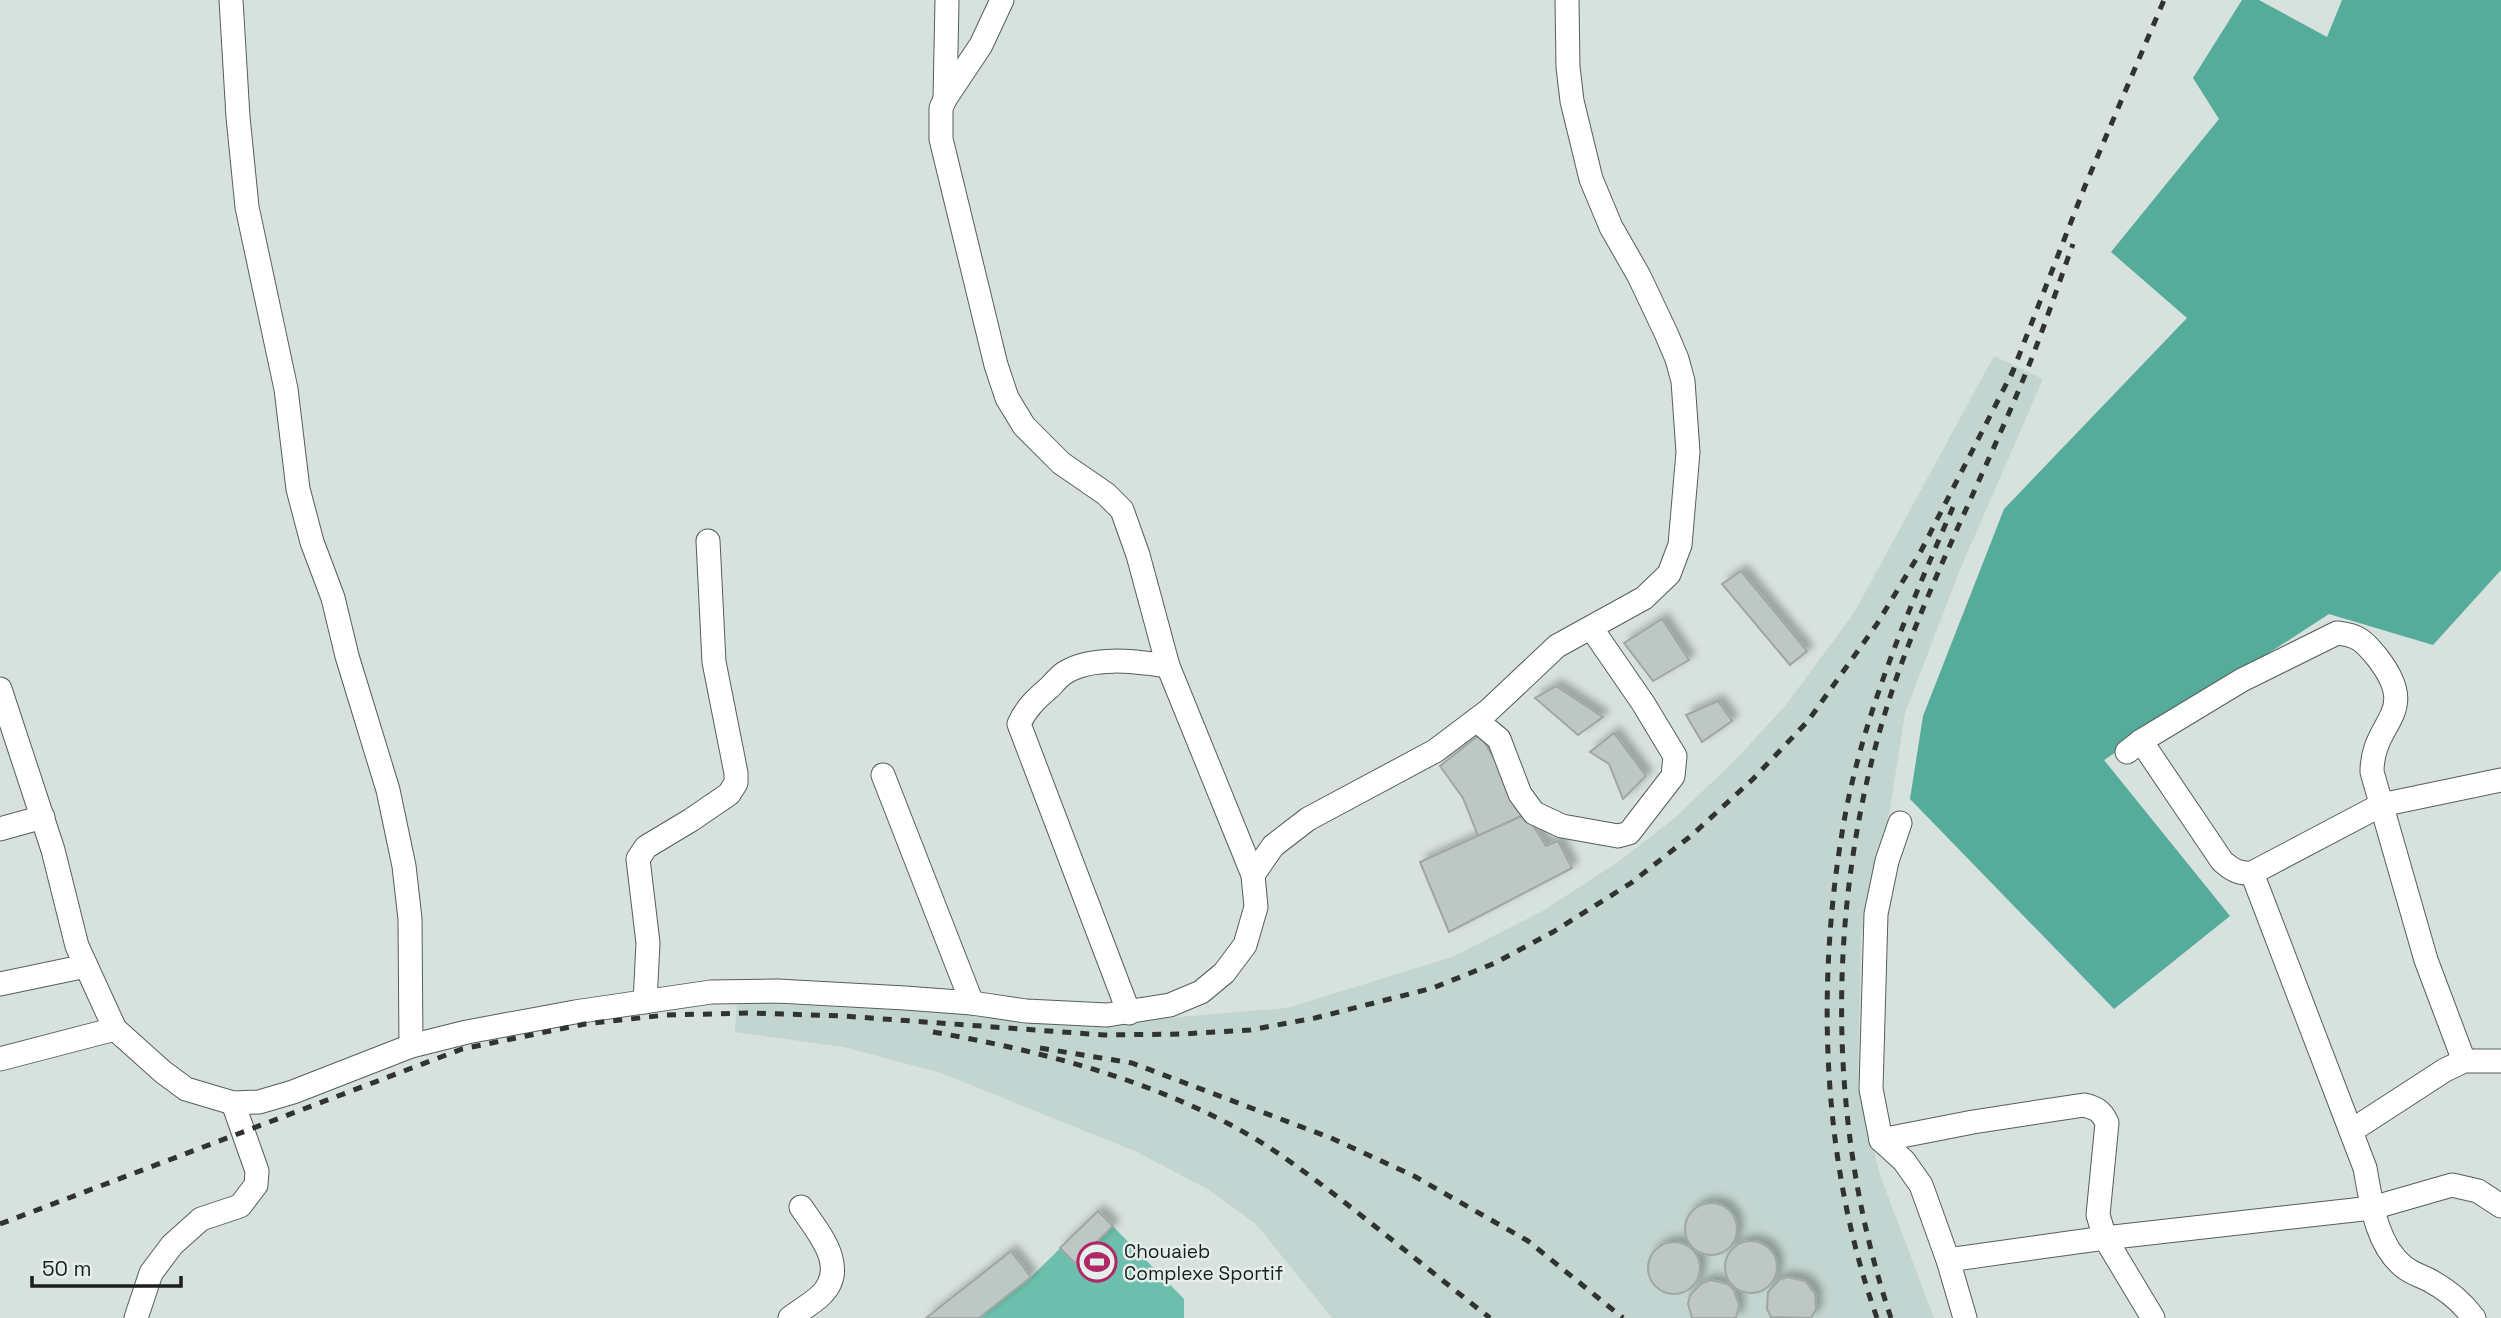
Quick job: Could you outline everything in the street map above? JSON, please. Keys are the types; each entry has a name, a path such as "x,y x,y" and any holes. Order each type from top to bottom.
{"street":[{"path":"232,0 238,117 247,207 286,389 298,489 312,542 333,598 347,656 388,790 404,866 410,919 411,1046"},
{"path":"945,99 947,0"},
{"path":"0,689 43,817 78,946 115,1029 186,1089 233,1103 259,1102 293,1092 411,1046 513,1023 711,992 777,991 972,1003 1026,1011 1107,1014 1129,1013 1170,1005 1201,992 1224,973 1245,946 1256,907 1253,876 1168,666 1138,555 1122,510 1106,494 1060,463 1040,444 1024,426 1007,398 996,365 941,139 941,108 981,46 1002,0"},
{"path":"1253,876 1273,846 1308,819 1435,751 1523,680 1557,646 1644,598 1669,574 1680,545 1688,452 1683,381 1677,359 1639,276 1611,227 1591,179 1572,101 1568,67 1567,0"},
{"path":"645,1002 648,943 639,859 646,846 729,794 736,783 713,662 708,541"},
{"path":"1476,720 1499,739 1520,793 1534,813 1562,826 1618,835 1629,833 1673,776 1675,756 1643,703 1592,629"},
{"path":"2464,1061 2426,960 2381,805 2372,772 2372,755 2397,704 2396,689 2388,671 2368,645 2353,635 2337,633 2242,680 2134,747 2222,861 2242,874 2252,873 2381,805 2501,780"},
{"path":"1129,1013 1018,724 1037,698 1066,672 1107,662 1131,661 1168,666"},
{"path":"883,775 972,1003"},
{"path":"0,829 43,817"},
{"path":"1900,823 1887,861 1876,914 1871,1088 1881,1140 1904,1161 1921,1185 1965,1318"},
{"path":"2252,873 2365,1168 2372,1208 2384,1241 2406,1269 2461,1301 2474,1318"},
{"path":"0,984 86,966"},
{"path":"0,1059 115,1029"},
{"path":"2351,1131 2445,1070 2464,1061 2501,1061"},
{"path":"136,1318 150,1273 172,1245 201,1219 240,1206 256,1185 257,1171 233,1103"},
{"path":"1881,1140 1973,1122 2084,1105 2095,1108 2103,1114 2107,1123 2098,1216 2105,1238 2153,1318"},
{"path":"1948,1260 2105,1238 2372,1208 2452,1185 2478,1191 2501,1206"},
{"path":"790,1318 823,1294 833,1270 827,1246 801,1207"}],"shaded area":[{"path":"1994,356 2043,379 1959,572 1905,713 1890,809 1861,936 1858,1089 1880,1175 1934,1318 1332,1318 1256,1224 1209,1190 1137,1152 941,1073 844,1047 735,1032 737,1002 957,1013 1013,1020 1120,1022 1287,1008 1452,957 1541,912 1618,862 1676,817 1737,758 1785,706 1854,613"}],"green space":[{"path":"2242,0 2259,0 2327,37 2342,0 2501,0 2501,570 2433,645 2329,614 2104,760 2230,916 2114,1009 1910,799 1923,716 2004,509 2187,318 2111,252 2219,119 2193,78"},
{"name":"Chouaieb Complexe Sportif","path":"1098,1211 1184,1299 1184,1318 979,1318 1031,1277"}],"building":[{"path":"1741,571 1807,651 1790,665 1722,584"},
{"path":"1662,619 1689,660 1653,681 1624,643"},
{"path":"1556,686 1603,717 1578,735 1535,698"},
{"path":"1718,701 1732,721 1702,742 1686,715"},
{"path":"1614,733 1646,776 1623,799 1609,764 1590,752"},
{"path":"1480,734 1526,814 1478,836 1463,798 1440,766"},
{"path":"1526,814 1546,846 1558,841 1572,868 1449,932 1420,862"},
{"path":"1711,1203 1721,1205 1729,1211 1735,1219 1735,1239 1729,1247 1721,1253 1711,1255 1701,1253 1693,1247 1687,1239 1685,1229 1687,1219 1693,1211 1701,1205"},
{"path":"1098,1211 1113,1226 1075,1263 1060,1248"},
{"path":"1751,1241 1761,1243 1769,1249 1775,1257 1775,1277 1769,1285 1761,1291 1751,1293 1741,1291 1733,1285 1727,1277 1725,1267 1727,1257 1733,1249 1741,1243"},
{"path":"1674,1242 1684,1244 1692,1250 1698,1258 1698,1278 1692,1286 1684,1292 1674,1294 1664,1292 1656,1286 1650,1278 1648,1268 1650,1258 1656,1250 1664,1244"},
{"path":"1011,1251 1031,1277 979,1318 926,1318"},
{"path":"1788,1277 1805,1281 1815,1293 1816,1309 1811,1318 1771,1317 1767,1309 1768,1292 1780,1279"},
{"path":"1711,1280 1728,1284 1734,1290 1739,1305 1736,1318 1692,1318 1688,1304 1690,1295 1702,1283"}],"railway":[{"path":"2011,376 2085,186 2164,0"},
{"path":"1891,1318 1869,1241 1853,1162 1844,1081 1842,1000 1845,919 1856,838 1872,759 1895,682 1939,570 2027,369 2073,244"},
{"path":"0,1224 462,1049 585,1024 666,1015 751,1013 843,1016 1104,1035 1250,1030 1315,1018 1433,988 1495,963 1553,932 1631,883 1692,835 1753,779 1808,721 1877,624 1921,551 2014,369"},
{"path":"1877,1318 1858,1258 1834,1133 1827,1006 1829,942 1835,878 1845,816 1864,737 1890,659 1953,507"},
{"path":"933,1032 1090,1068 1167,1095 1240,1130 1312,1178 1490,1318"},
{"path":"1040,1048 1132,1063 1331,1138 1414,1176 1528,1241 1623,1318"}],"place":[{"name":"Chouaieb Complexe Sportif","path":"1097,1262"}]}
